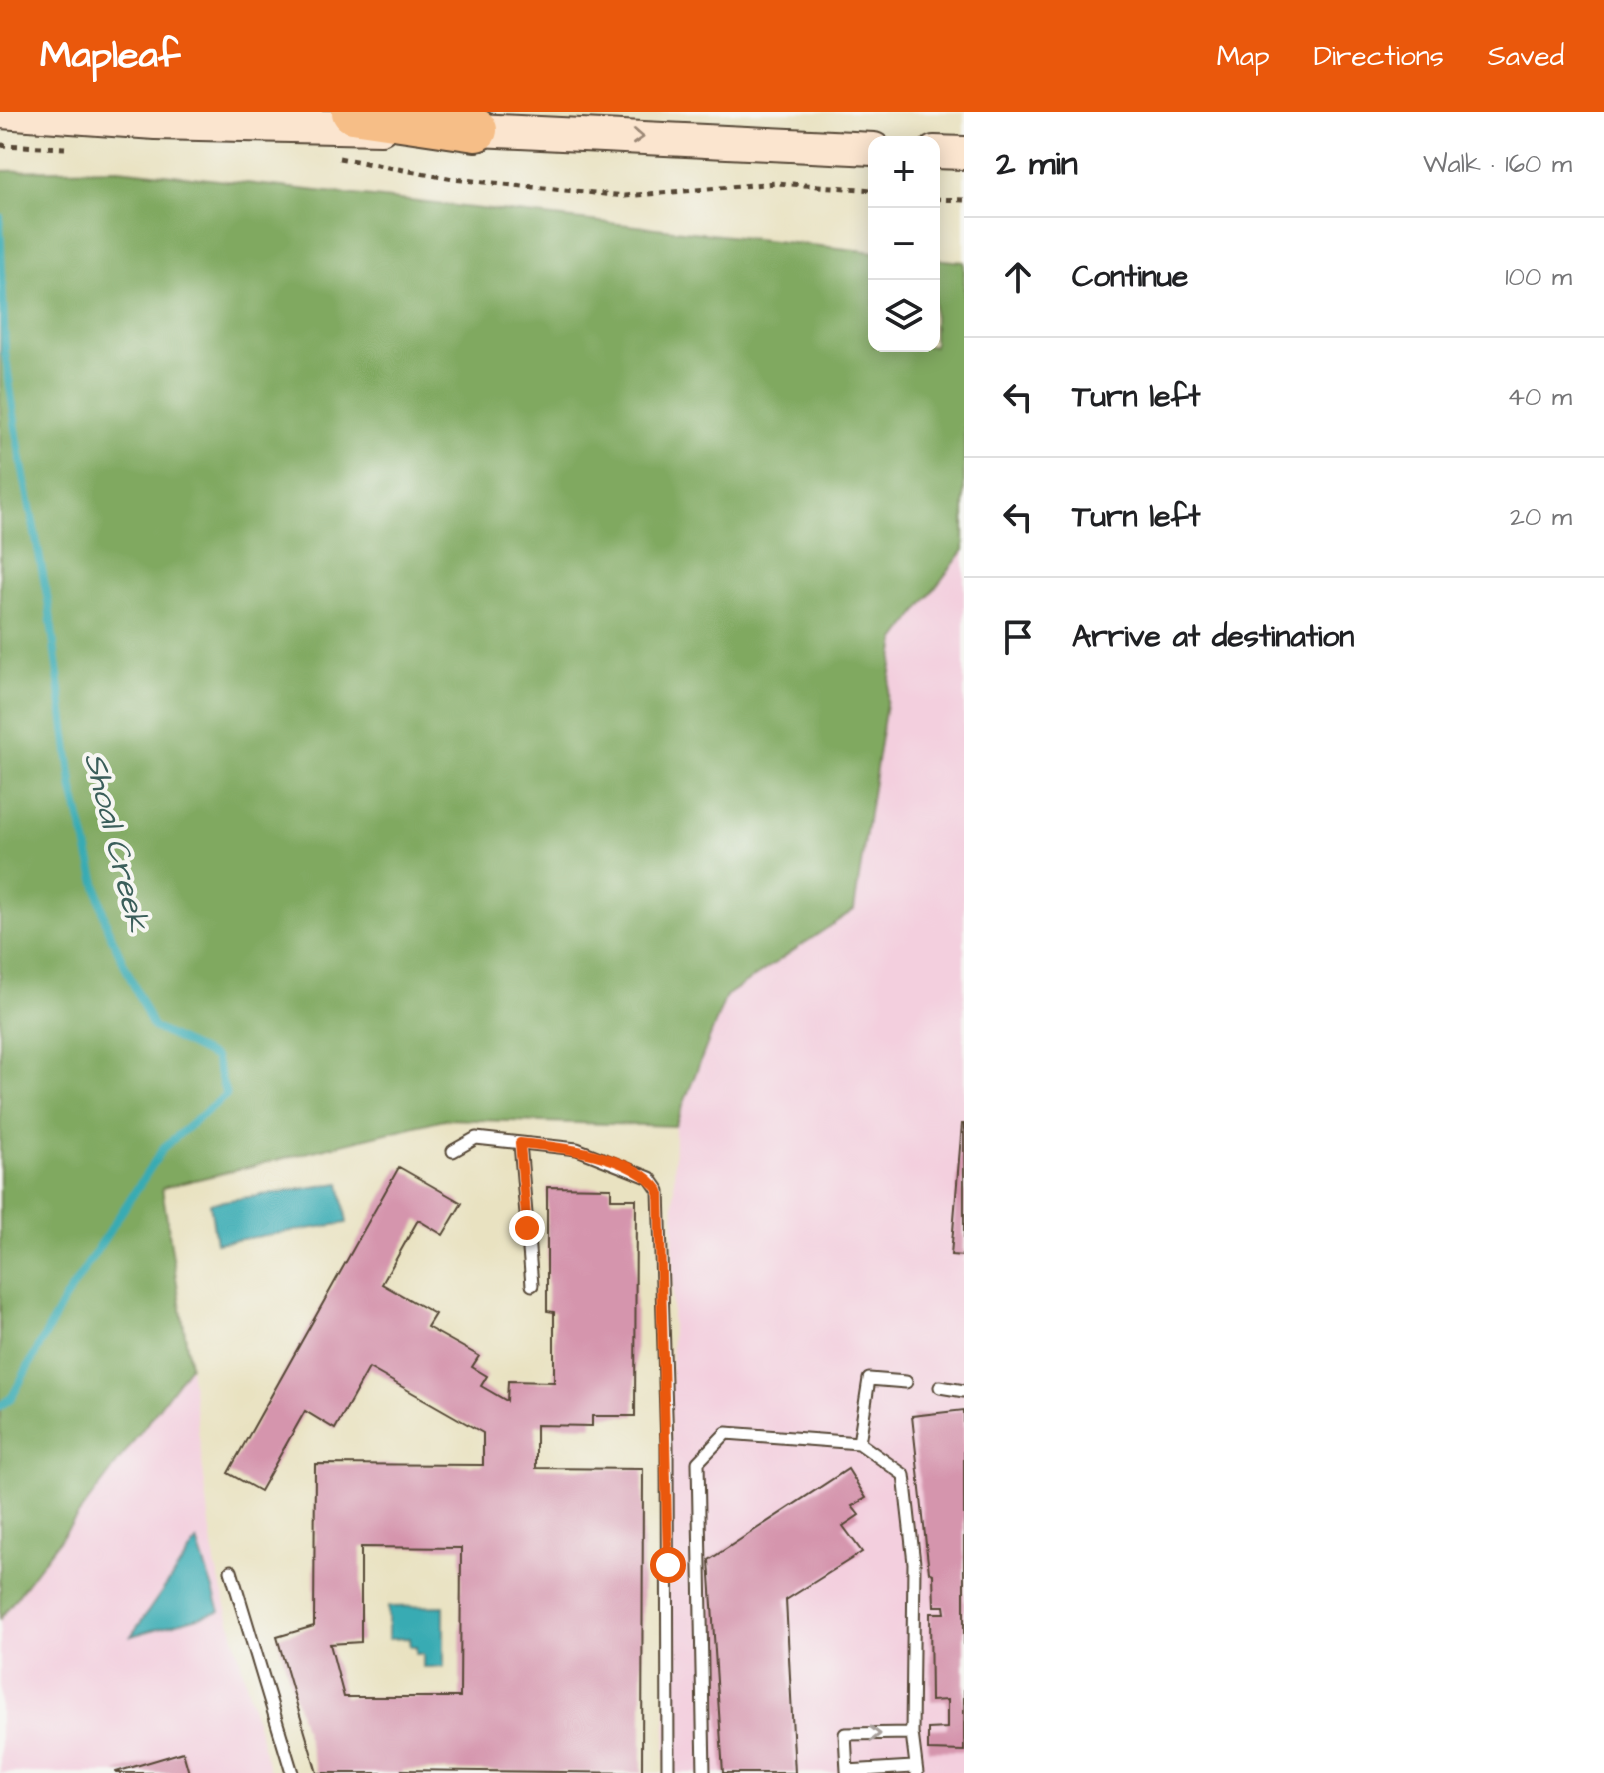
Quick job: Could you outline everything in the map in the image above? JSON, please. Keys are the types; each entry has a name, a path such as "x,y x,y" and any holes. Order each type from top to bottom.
{"highway":[{"path":"353,112 476,130"}],"main road":[{"path":"1,112 155,123 476,130 868,149"},
{"path":"940,152 964,153"}],"lane":[{"path":"453,1151 476,1138 577,1149 650,1178 659,1191 667,1446 668,1773"},
{"path":"520,1143 532,1285"},
{"path":"859,1443 869,1379 906,1382"},
{"path":"940,1387 964,1391"},
{"path":"704,1773 698,1462 726,1433 859,1443 904,1475 914,1563 912,1733 915,1770 847,1771 845,1734 912,1733"},
{"path":"231,1571 292,1773"}],"path":[{"path":"0,145 75,149"},
{"path":"328,157 365,161 453,179 625,196 777,183 868,190"},
{"path":"940,199 964,200"}],"shaded area":[{"path":"964,550 964,1773 665,1773 675,1126 726,996 854,910 896,640"},
{"path":"190,1366 215,1564 270,1773 0,1773 0,1619"}],"green space":[{"path":"118,169 868,251 868,352 940,352 940,260 964,262 964,550 896,640 854,910 726,996 675,1126 444,1119 162,1188 190,1366 0,1619 0,171"}],"water":[{"path":"340,1183 347,1223 216,1243 210,1203"},
{"path":"197,1541 220,1611 131,1636"},
{"path":"444,1606 444,1667 423,1667 423,1654 416,1654 416,1647 410,1647 409,1638 388,1639 388,1607"}],"building":[{"path":"964,1124 964,1256 951,1255"},
{"path":"399,1167 462,1203 443,1235 418,1220 382,1284 435,1314 427,1327 479,1356 472,1367 487,1376 481,1386 507,1401 508,1381 554,1382 554,1312 547,1311 547,1187 611,1188 611,1199 636,1199 635,1416 592,1416 592,1426 536,1425 536,1468 643,1469 642,1773 402,1770 403,1773 317,1773 277,1637 314,1626 315,1464 483,1465 483,1433 369,1368 335,1429 305,1411 260,1491 228,1473","holes":["361,1547 461,1548 460,1697 344,1697 330,1644 361,1642"]},
{"path":"964,1410 964,1751 928,1750 928,1729 947,1728 947,1700 931,1701 930,1613 945,1613 944,1606 934,1606 933,1574 929,1572 912,1416"},
{"path":"848,1469 866,1498 852,1506 859,1515 843,1526 862,1552 786,1600 795,1773 723,1773 709,1560"},
{"path":"183,1752 189,1773 116,1772"}],"waterway":[{"name":"Shoal Creek","path":"0,217 5,352 20,455 49,606 73,790 107,927 153,1027 215,1058 226,1095 164,1147 63,1302 12,1397 0,1406"}],"route":[{"path":"527,1228 520,1143 577,1149 650,1178 659,1191 668,1565"}]}
